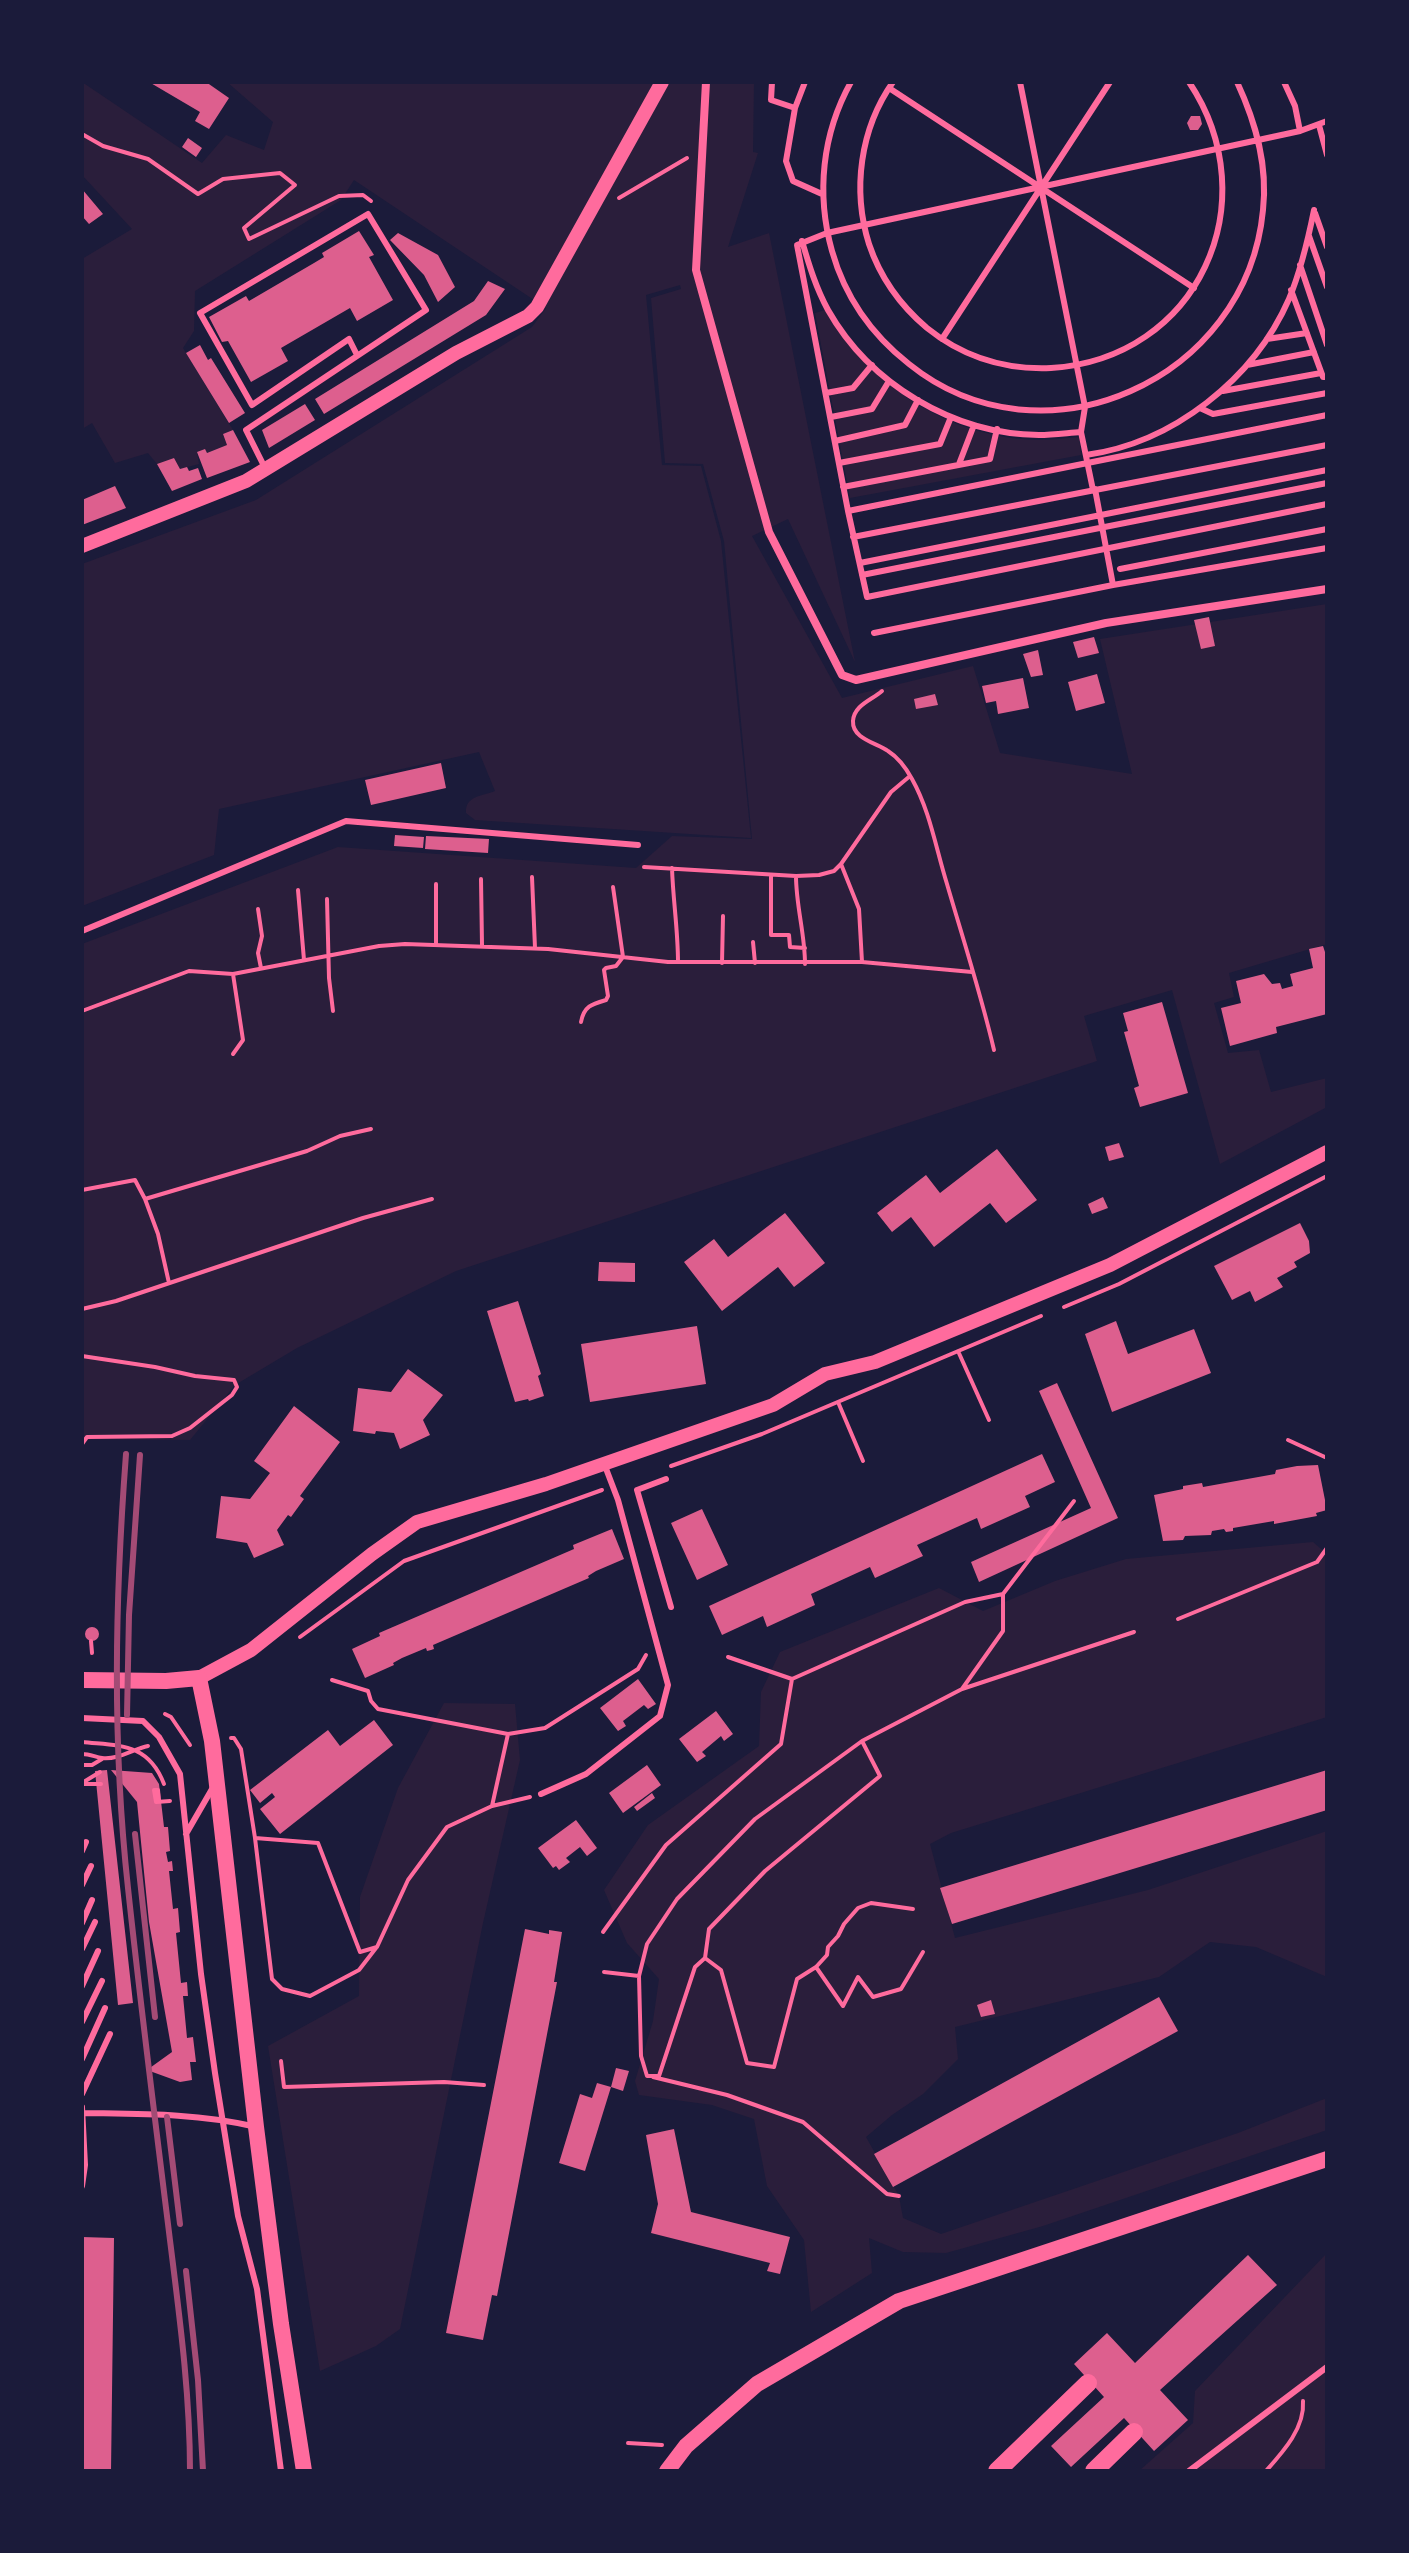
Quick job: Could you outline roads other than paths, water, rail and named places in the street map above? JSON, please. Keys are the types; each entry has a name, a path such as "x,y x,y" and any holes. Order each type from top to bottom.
{"highway":[{"path":"997,2471 1088,2383"},
{"path":"1094,2471 1134,2432"}],"main road":[{"path":"90,1680 199,1678 212,1741 256,2127 281,2324 304,2471"},
{"path":"667,2471 686,2446 757,2384 899,2301 1327,2159"}],"street":[{"path":"82,546 246,481 456,353 515,324 537,307 662,82"},
{"path":"706,82 696,270 769,532 842,675 856,680 1106,623 1327,589"},
{"path":"199,1678 251,1650 417,1522 605,1464 773,1405 825,1374 875,1362 1110,1265 1327,1152"}],"lane":[{"path":"772,82 771,100 795,108"},
{"path":"805,82 795,108 786,161 793,181 822,194"},
{"path":"851,82 839,103 826,148 822,194 827,233 836,266 851,298 870,327 893,352 920,373 950,390 983,402 1017,409 1051,411 1085,407 1120,397 1161,376 1181,363 1207,338 1228,310 1245,279 1257,246 1264,175 1259,140 1237,82"},
{"path":"1020,82 1085,407 1081,432 1113,585"},
{"path":"942,339 1110,82"},
{"path":"1189,82 1205,106 1220,149 1224,177 1223,210 1212,251 1194,288 1172,315 1146,336 1117,353 1077,366 1028,369 997,364 968,354 942,339 912,315 889,287 872,253 863,225 860,201 861,161 867,133 891,85 1194,288"},
{"path":"1285,83 1295,106 1300,131"},
{"path":"1327,121 1300,131 1220,149 827,233 797,245 867,597 1327,504"},
{"path":"1319,125 1327,155"},
{"path":"1087,459 1136,443 1175,425 1200,408 1247,365 1266,339 1291,290 1314,210 1327,247"},
{"path":"266,470 246,430 426,310 368,214 200,313 252,405 349,339 357,355"},
{"path":"1309,236 1327,287"},
{"path":"802,241 814,281 828,310 844,335 889,381 918,400 974,425 1037,435 1081,432"},
{"path":"1300,265 1327,345"},
{"path":"1220,391 1324,375 1291,290"},
{"path":"1266,339 1307,333"},
{"path":"1247,365 1314,352"},
{"path":"826,393 853,388 872,365"},
{"path":"831,417 872,409 889,381"},
{"path":"1200,408 1213,414 1327,393"},
{"path":"835,441 905,425 918,400"},
{"path":"848,511 1087,459 1327,415"},
{"path":"839,463 940,444 951,417"},
{"path":"959,464 974,425"},
{"path":"843,487 990,459 997,429"},
{"path":"853,537 1327,445"},
{"path":"860,563 1327,470"},
{"path":"862,575 1327,483"},
{"path":"1120,569 1327,529"},
{"path":"874,633 1113,585 1327,548"},
{"path":"82,931 346,821 638,845"},
{"path":"541,1794 586,1774 660,1716 668,1685 618,1500 605,1464"},
{"path":"666,1479 637,1490 671,1607"},
{"path":"82,1718 143,1721 159,1737 180,1774 201,1974 222,2119 238,2216 257,2289 281,2471"},
{"path":"186,1834 216,1782"},
{"path":"82,1851 86,1842"},
{"path":"82,1885 91,1866"},
{"path":"82,1923 92,1900"},
{"path":"82,1949 95,1922"},
{"path":"82,1986 98,1951"},
{"path":"82,2022 102,1981"},
{"path":"82,2059 105,2008"},
{"path":"82,2094 110,2034"},
{"path":"82,2186 85,2165 82,2110 187,2115 256,2127"},
{"path":"1189,2471 1327,2367"}],"railway":[{"path":"126,1454 119,1563 119,1779 133,1930 183,2347 190,2471"},
{"path":"127,1715 129,1615 140,1455"},
{"path":"135,1834 155,2017"},
{"path":"167,2117 180,2224"},
{"path":"186,2271 198,2380 203,2471"}]}
